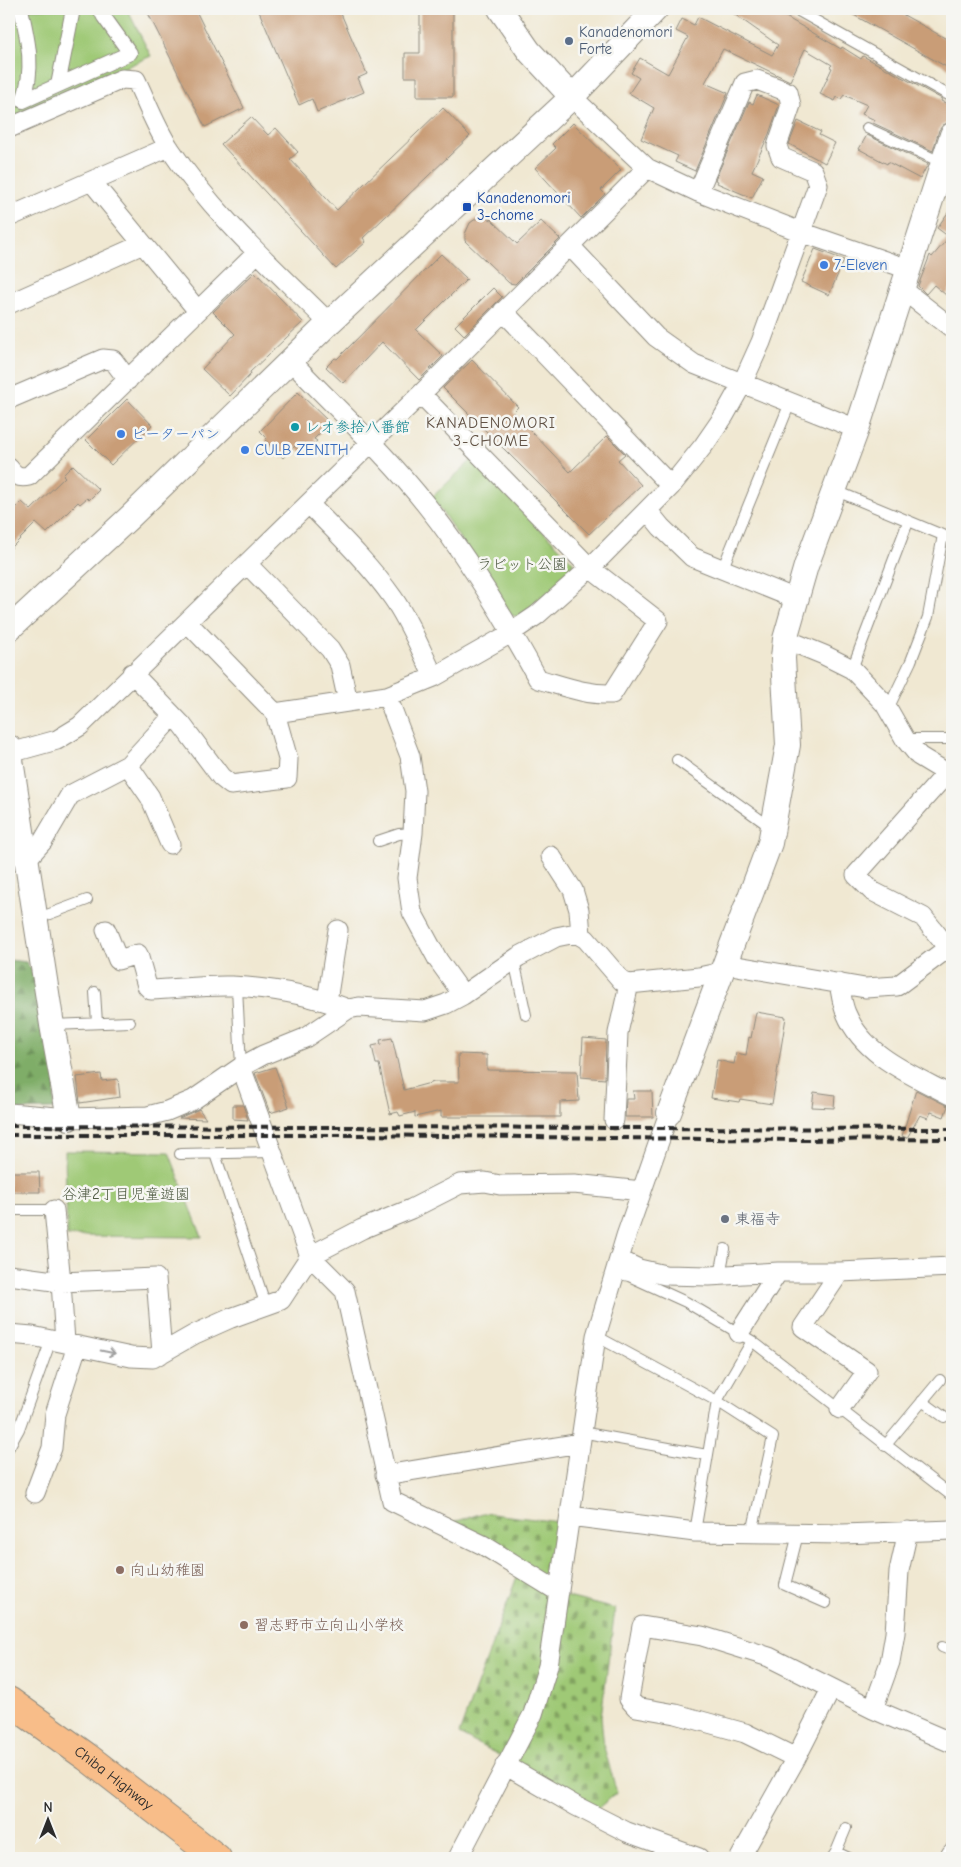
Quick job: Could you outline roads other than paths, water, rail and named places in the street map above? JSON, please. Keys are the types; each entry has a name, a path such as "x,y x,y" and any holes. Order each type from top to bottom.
{"highway":[{"name":"Chiba Highway","path":"9,1701 87,1758 216,1858"}],"street":[{"path":"20,9 27,29 30,65 28,90 23,101 130,53 100,9"},
{"path":"58,85 74,9"},
{"path":"500,9 529,51 572,97 647,168 698,192 801,232 905,279 952,328"},
{"path":"9,630 130,517 329,323 572,97 656,9"},
{"path":"9,128 122,79 136,80 169,147 208,201 257,254 329,323"},
{"path":"275,713 388,696 434,677 512,632 537,615 590,568 671,486 704,445 742,384 761,342 818,185 813,171 781,157 777,146 791,105 788,92 758,80 745,83 698,192"},
{"path":"460,1857 532,1714 548,1666 596,1336 617,1266 669,1113 770,843 788,745 783,658 785,639 796,599 857,429 952,135"},
{"path":"9,217 169,147"},
{"path":"69,1118 52,1025 9,750 57,740 80,726 132,673 187,622 421,394 647,168"},
{"path":"92,182 198,311"},
{"path":"9,304 143,244"},
{"path":"570,246 656,337 694,364 857,429"},
{"path":"9,468 15,476 29,476 257,254"},
{"path":"503,311 671,486"},
{"path":"9,399 103,358 113,360 128,380"},
{"path":"291,361 371,442 428,506 468,561 512,632 538,679 584,692 612,694 658,621 590,568 421,394"},
{"path":"309,504 376,576 394,600 434,677"},
{"path":"648,511 661,527 692,557 796,599"},
{"path":"247,564 330,649 340,665 348,702"},
{"path":"132,673 182,725 221,777 231,785 288,778 288,759 275,713 187,622"},
{"path":"9,1113 69,1118 148,1116 167,1111 193,1100 241,1067 263,1055 306,1038 348,1009 359,1007 425,1011 446,1004 463,995 514,960 556,937 576,932 581,935 622,981 629,984 699,977 723,968 865,988 897,986 950,947 923,917 872,891 856,876 950,775 918,756 905,739 885,704 852,669 785,639"},
{"path":"388,696 410,756 413,770 415,791 413,833 407,878 412,912 438,960 463,995"},
{"path":"26,860 43,841 70,795 128,765 173,716"},
{"path":"128,765 150,797 170,844"},
{"path":"550,856 574,890 579,910 581,935"},
{"path":"106,930 118,960 138,954 147,986 151,990 264,988 327,1001 348,1009"},
{"path":"327,1001 338,930"},
{"path":"614,1120 618,1033 629,984"},
{"path":"839,984 845,1012 852,1027 871,1050 893,1065 952,1096"},
{"path":"241,1067 310,1256 346,1291 392,1501 483,1546 559,1592"},
{"path":"9,1334 131,1357 153,1358 195,1334 231,1318 281,1300 310,1256 362,1229 411,1209 460,1184 485,1182 500,1185 574,1184 642,1191"},
{"path":"35,1494 52,1448 64,1343 61,1282 54,1210"},
{"path":"617,1266 665,1275 840,1272 952,1267"},
{"path":"746,1337 778,1272"},
{"path":"840,1272 803,1326 867,1371 840,1409"},
{"path":"9,1275 61,1282 156,1278 162,1353"},
{"path":"385,1475 580,1437"},
{"path":"570,1516 695,1532 798,1534 952,1530"},
{"path":"873,1709 890,1662 895,1633 899,1571 908,1531"},
{"path":"796,1758 745,1733 676,1714 636,1706 629,1699 642,1626 702,1636 769,1657 873,1709 952,1743"},
{"path":"740,1858 796,1758 831,1689"},
{"path":"506,1765 576,1806 627,1832 699,1858"},
{"path":"949,1858 952,1853"}],"lane":[{"path":"795,9 952,97"},
{"path":"867,128 943,163"},
{"path":"722,570 790,403"},
{"path":"834,490 948,537 928,617 888,709"},
{"path":"852,669 908,522"},
{"path":"905,739 952,739"},
{"path":"677,760 773,828"},
{"path":"378,842 399,834 413,833"},
{"path":"36,919 87,900"},
{"path":"514,960 526,1015"},
{"path":"237,987 241,1067"},
{"path":"95,992 97,1023"},
{"path":"52,1025 130,1022"},
{"path":"180,1154 273,1152"},
{"path":"215,1154 266,1306"},
{"path":"9,1210 54,1210"},
{"path":"720,1275 725,1249"},
{"path":"617,1266 629,1276 686,1302 746,1337 952,1496"},
{"path":"596,1336 716,1401 773,1437 752,1533"},
{"path":"695,1532 716,1401 746,1337"},
{"path":"9,1447 64,1343"},
{"path":"885,1446 940,1380"},
{"path":"922,1401 944,1417"},
{"path":"580,1437 707,1455"},
{"path":"798,1534 785,1585 826,1603"},
{"path":"942,1647 952,1652"},
{"path":"846,1828 834,1855 848,1858"}],"railway":[{"path":"9,1126 952,1129"},
{"path":"9,1135 355,1135 796,1140 952,1139"}],"place":[{"name":"Kanadenomori Forte","path":"569,41"},
{"name":"Kanadenomori 3-chome","path":"467,207"},
{"name":"7-Eleven","path":"824,265"},
{"name":"レオ参拾八番館","path":"295,427"},
{"name":"ピーターパン","path":"121,434"},
{"name":"CULB ZENITH","path":"245,450"},
{"name":"東福寺","path":"725,1219"},
{"name":"向山幼稚園","path":"120,1570"},
{"name":"習志野市立向山小学校","path":"244,1625"}],"district":[{"name":"KANADENOMORI 3-CHOME","path":"491,432"}],"park label":[{"name":"ラビット公園","path":"522,564"},
{"name":"谷津2丁目児童遊園","path":"126,1194"}]}
